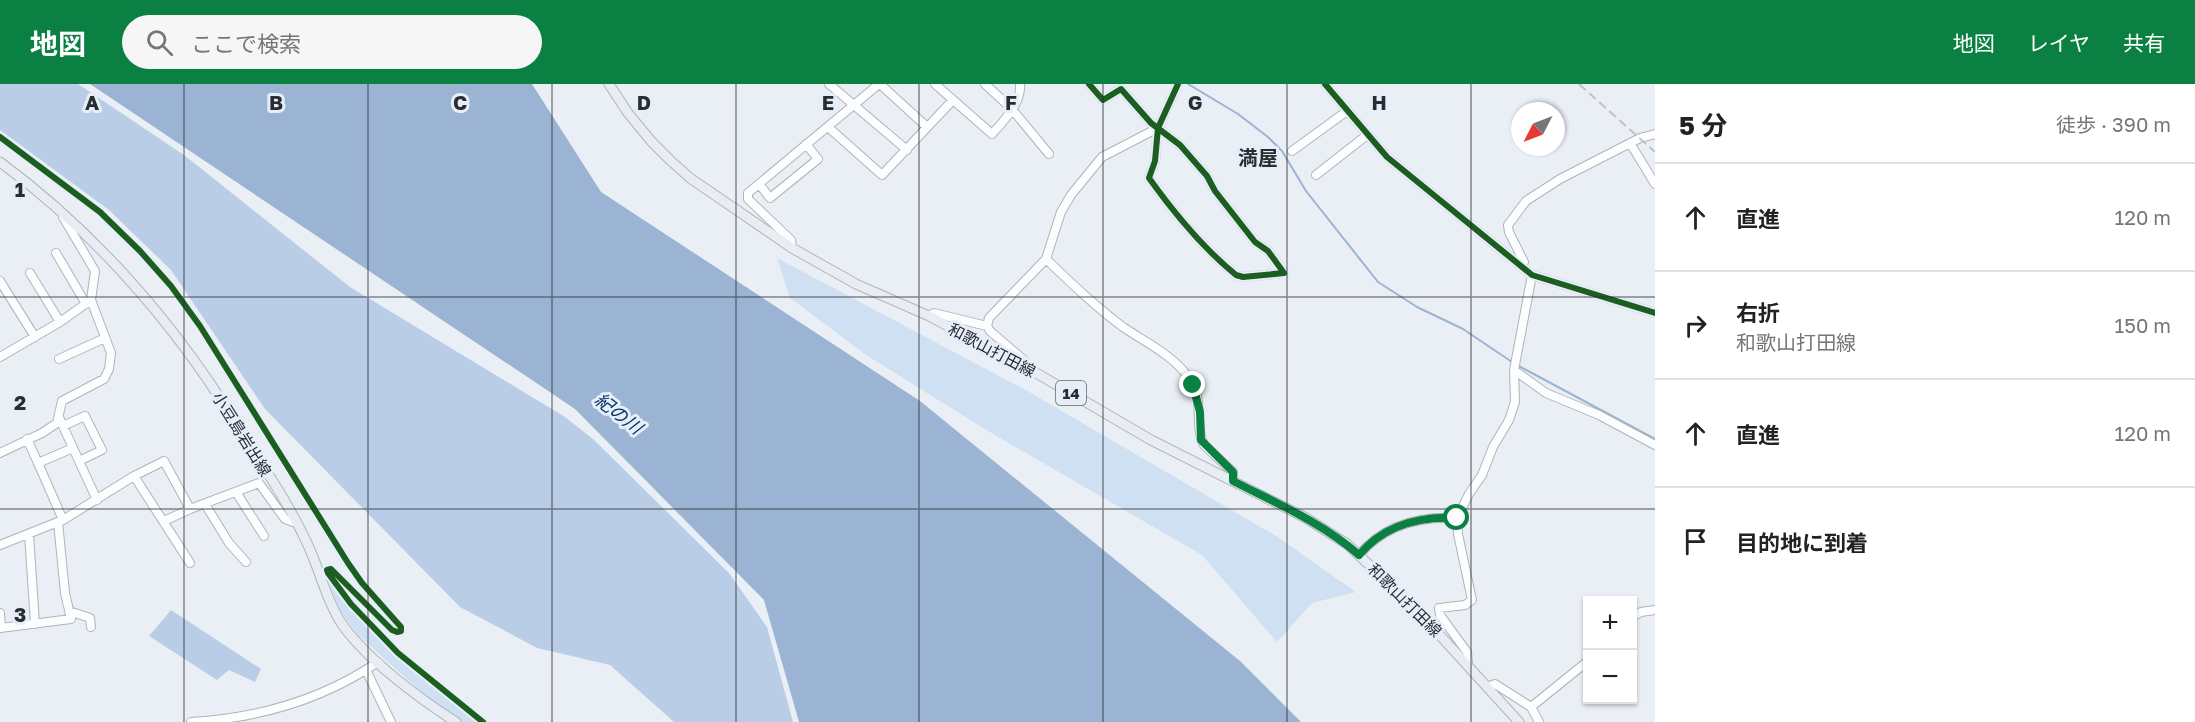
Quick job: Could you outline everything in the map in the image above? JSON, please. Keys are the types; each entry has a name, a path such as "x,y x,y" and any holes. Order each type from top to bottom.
{"main road":[{"name":"和歌山打田線","path":"609,84 628,113 677,167 792,248 856,284 929,316 1026,367 1151,440 1306,518 1347,544 1416,609 1519,722"},
{"name":"小豆島岩出線","path":"0,162 58,208 111,259 157,312 190,355 237,425 296,523 306,541 340,622 378,662 419,696 456,722"}],"street":[{"path":"829,84 907,150"},
{"path":"792,248 791,240 748,199 748,193 880,84 927,127"},
{"path":"935,84 992,134 1005,121 1021,93 1020,84"},
{"path":"985,84 1011,108 1049,154"},
{"path":"1089,84 1103,100 1122,89 1151,123 1158,128 1180,145 1207,176 1215,191 1255,242 1268,251 1284,273 1243,277 1236,275 1170,207 1149,178 1155,161 1158,128 1178,84"},
{"path":"1325,84 1367,135 1410,178 1532,275 1655,313"},
{"path":"828,127 882,175 953,100"},
{"path":"1292,151 1347,111"},
{"path":"987,326 989,318 1046,259 1061,212 1071,195 1095,165 1102,157 1158,128"},
{"path":"1522,267 1524,262 1509,232 1508,225 1526,201 1560,179 1640,138 1655,134"},
{"path":"1316,175 1367,135"},
{"path":"1630,143 1655,184"},
{"path":"759,184 770,198 818,159 806,144"},
{"path":"0,357 89,302 95,271 58,208"},
{"path":"0,453 42,433 57,423 62,401 104,378 109,369 111,353 89,302 56,253"},
{"path":"1046,259 1105,312 1167,356 1189,377 1197,396 1201,440 1233,472 1233,481"},
{"path":"30,273 60,322"},
{"path":"1468,665 1467,652 1440,615 1439,608 1465,605 1472,600 1458,534 1457,518 1482,475 1493,447 1509,420 1515,402 1514,370 1532,275"},
{"path":"0,281 35,337"},
{"path":"929,316 934,313 987,326 1025,361 1026,367"},
{"path":"59,359 105,338"},
{"path":"1514,370 1546,393 1599,415 1655,445"},
{"path":"63,426 85,416 102,450 79,461"},
{"path":"59,417 97,500"},
{"path":"0,613 1,628 71,619 65,593 61,521 27,439"},
{"path":"38,463 73,448"},
{"path":"0,545 61,521 134,476 164,461 190,509"},
{"path":"134,476 190,563"},
{"path":"164,522 190,509 259,483 285,519 296,523"},
{"path":"236,492 264,536"},
{"path":"205,504 229,543 246,562"},
{"path":"1359,555 1367,545 1399,525 1439,518 1457,518"},
{"path":"29,534 35,624"},
{"path":"1637,614 1655,610"},
{"path":"69,611 90,618 91,627"},
{"path":"191,722 227,721 279,709 310,698 378,662"},
{"path":"1531,707 1583,664"},
{"path":"366,670 391,722"},
{"path":"1487,687 1496,684 1531,707 1539,722"}],"shaded area":[{"path":"0,84 78,84 184,155 350,287 565,417 593,439 729,573 767,627 793,722 674,722 610,665 537,648 460,607 265,409 171,270 109,210 0,130"},
{"path":"777,258 1031,393 1276,536 1356,592 1312,603 1277,642 1202,555 988,431 866,355 790,298"},
{"path":"322,569 351,611 395,656 477,722 463,722 438,707 358,635 341,612"},
{"path":"171,610 261,669 255,682 229,670 217,680 149,636"}],"water":[{"name":"紀の川","path":"90,84 532,84 601,192 920,401 1240,661 1301,722 799,722 764,600 575,409"}],"waterway":[{"path":"1188,84 1238,114 1282,151 1306,191 1378,282 1417,307 1463,329 1512,362"},
{"path":"1517,365 1655,439"}],"railway":[{"path":"1579,84 1655,152"}],"cycle path":[{"path":"1089,84 1103,100 1121,89 1151,123 1180,145 1207,176 1215,191 1255,242 1268,251 1284,273 1243,277 1236,275 1190,229 1149,178 1155,161 1158,128 1178,84"},
{"path":"1325,84 1387,157 1532,275 1655,313"},
{"path":"0,137 100,212 140,251 171,286 200,326 348,563 362,583 401,627 401,631 392,630 331,569 327,570 328,573 351,604 398,653 483,722"}],"district":[{"name":"満屋","path":"1258,157"}],"route":[{"path":"1193,385 1200,412 1201,440 1233,472 1233,481 1306,518 1347,544 1359,555 1367,545 1399,525 1418,520 1457,518"}]}
